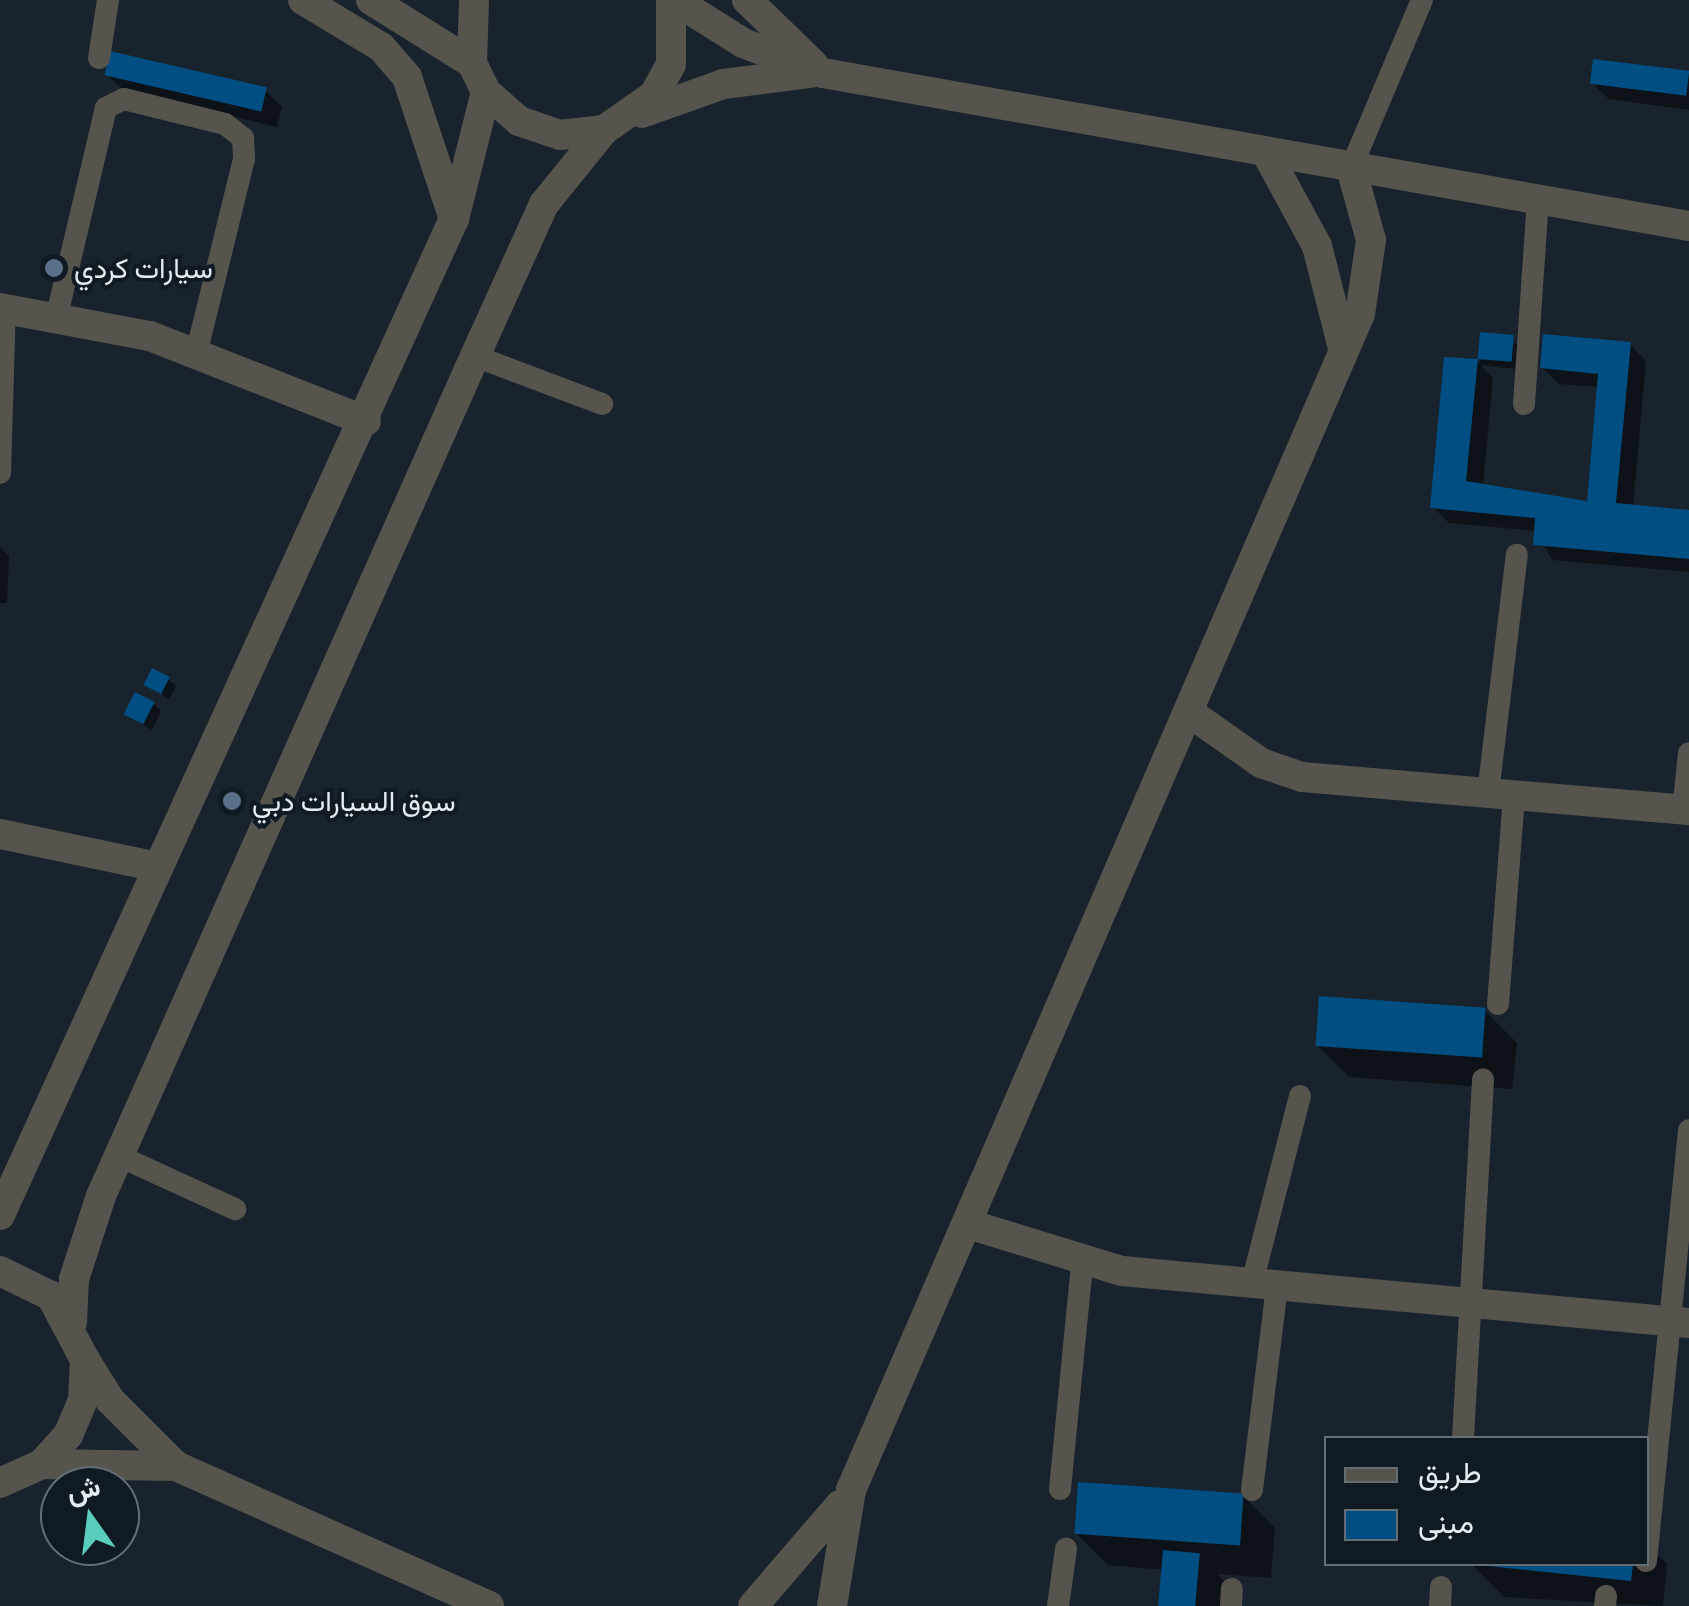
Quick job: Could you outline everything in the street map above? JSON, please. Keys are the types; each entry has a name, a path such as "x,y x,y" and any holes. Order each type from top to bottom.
{"street":[{"path":"303,0 365,35 407,77 454,219"},
{"path":"371,0 472,63"},
{"path":"474,0 472,63 486,92 519,121 560,135 617,124 723,84 823,73"},
{"path":"72,1322 84,1236 544,204 671,64 673,0 743,42 823,73 1689,226"},
{"path":"748,0 823,73"},
{"path":"0,1214 152,866 366,421 454,219 486,92"},
{"path":"1267,154 1316,246 1343,348"},
{"path":"832,1606 851,1490 1193,714 1370,278 1368,222 1351,168"},
{"path":"2,308 57,315 196,350 366,421"},
{"path":"1193,714 1225,742 1302,777 1686,810"},
{"path":"0,834 152,866"},
{"path":"968,1224 1082,1264 1264,1285 1680,1322"},
{"path":"0,1271 51,1296 72,1322 85,1360 110,1400 176,1466 489,1606"},
{"path":"42,1464 84,1400 85,1360"},
{"path":"0,1483 42,1464 176,1466"},
{"path":"754,1606 851,1490"}],"lane":[{"path":"99,58 108,0"},
{"path":"1351,168 1422,0"},
{"path":"57,315 100,116 114,102 135,101 225,124 246,148 196,350"},
{"path":"1524,404 1538,200"},
{"path":"0,473 2,308"},
{"path":"475,356 602,404"},
{"path":"1498,1004 1501,794 1517,555"},
{"path":"1686,810 1689,753"},
{"path":"1463,1436 1484,1080"},
{"path":"1252,1490 1264,1285 1300,1096"},
{"path":"1649,1540 1680,1322 1689,1130"},
{"path":"119,1156 235,1210"},
{"path":"1060,1489 1082,1264"},
{"path":"1058,1606 1066,1549"}],"building":[{"path":"110,51 267,87 261,112 104,75"},
{"path":"1593,59 1689,71 1686,96 1590,84"},
{"path":"1480,332 1514,335 1512,362 1478,359"},
{"path":"1543,334 1631,342 1616,503 1689,510 1689,559 1533,545 1535,518 1430,508 1444,357 1478,359 1466,481 1587,501 1598,374 1540,368"},
{"path":"152,668 170,677 161,694 143,685"},
{"path":"135,692 155,702 143,724 124,714"},
{"path":"1319,996 1486,1008 1482,1058 1316,1046"},
{"path":"1078,1482 1244,1494 1240,1545 1074,1534"},
{"path":"1163,1550 1200,1553 1195,1606 1158,1606"},
{"path":"1487,1566 1633,1566 1631,1581"}],"place":[{"name":"سيارات كردي","path":"54,268"},
{"name":"سوق السيارات دبي","path":"232,801"}]}
